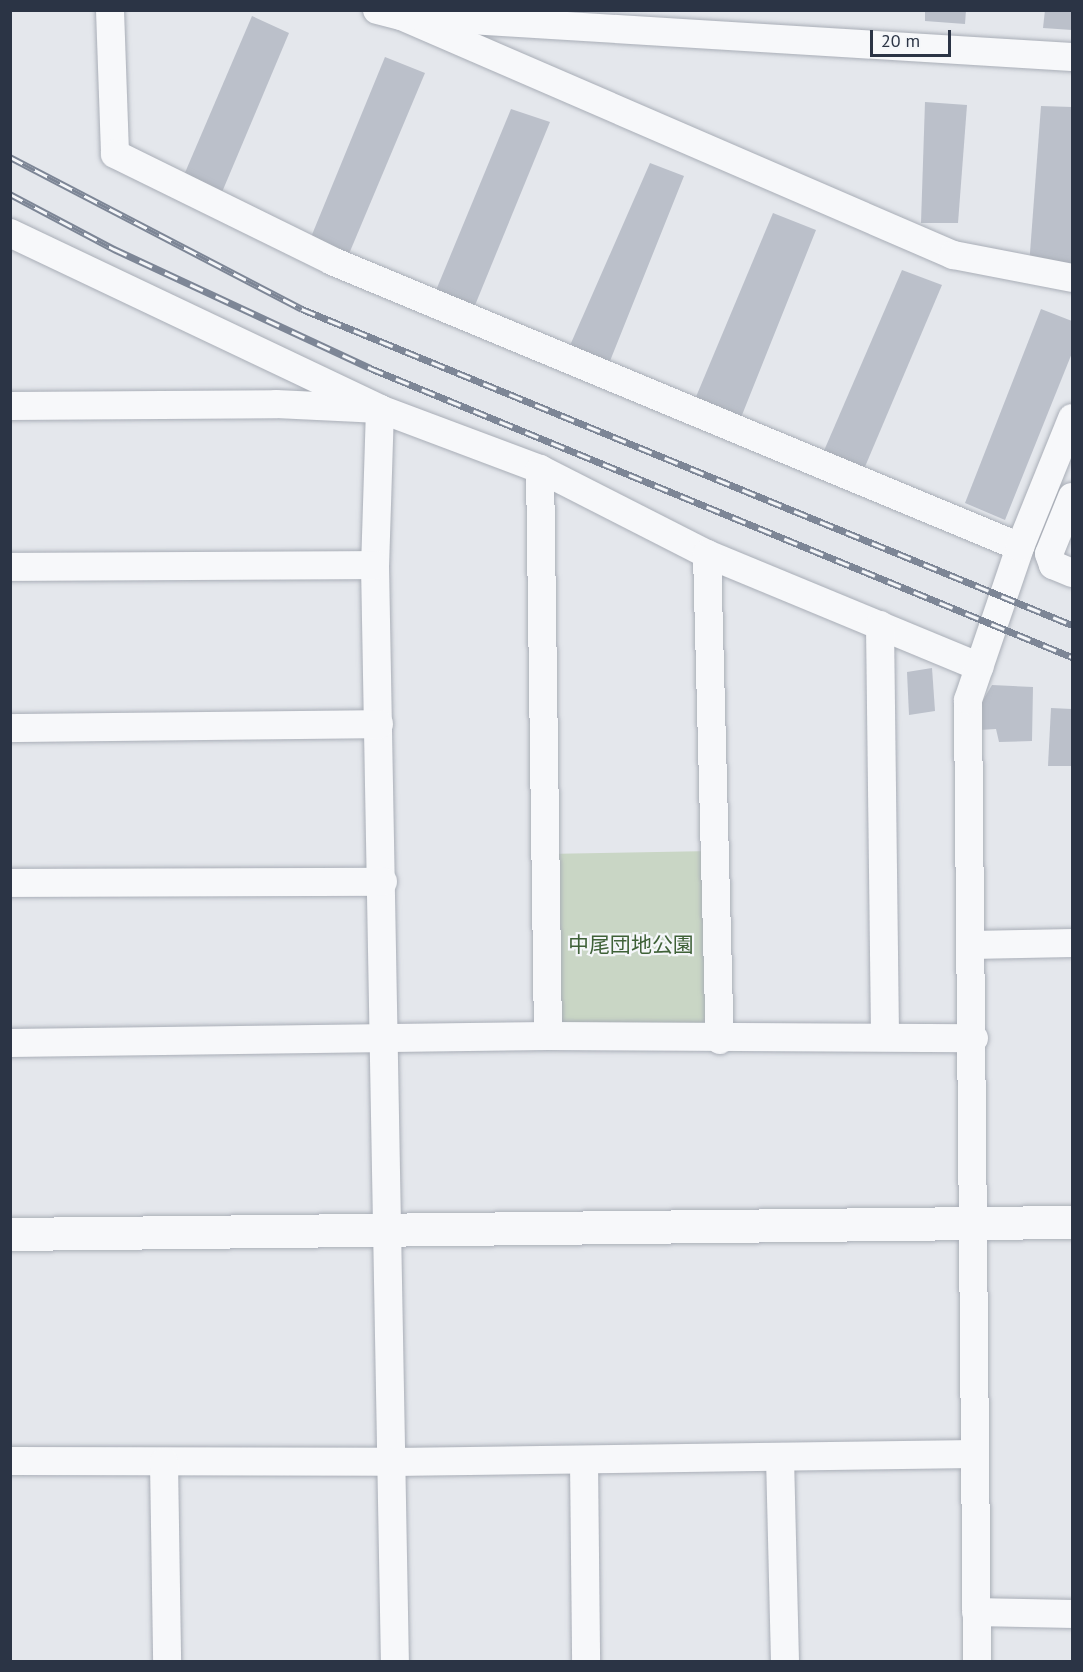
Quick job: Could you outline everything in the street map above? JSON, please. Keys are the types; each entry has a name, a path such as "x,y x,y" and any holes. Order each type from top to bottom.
{"street":[{"path":"110,10 115,154 332,261 1020,547"},
{"path":"389,13 1072,57"},
{"path":"389,13 953,255 1072,278"},
{"path":"10,233 299,368 380,409 540,469 707,554 980,667"},
{"path":"276,404 294,388 299,368"},
{"path":"10,406 276,404 380,409"},
{"path":"380,409 375,565 383,882 395,1662"},
{"path":"977,1662 974,1038 969,700 1020,547 1072,418"},
{"path":"540,469 548,1036"},
{"path":"1072,497 1049,554 1053,565 1072,573"},
{"path":"707,554 720,1040"},
{"path":"10,567 375,565"},
{"path":"880,626 885,1035"},
{"path":"10,728 379,724"},
{"path":"10,882 383,882"},
{"path":"972,945 1072,944"},
{"path":"10,1043 385,1040 548,1036 720,1040 885,1035 974,1038"},
{"path":"10,1234 387,1233 1072,1222"},
{"path":"10,1461 393,1462 975,1454"},
{"path":"780,1457 785,1662"},
{"path":"584,1460 586,1662"},
{"path":"164,1462 167,1662"},
{"path":"976,1612 1072,1614"}],"green space":[{"name":"中尾団地公園","path":"713,851 720,1040 548,1036 545,854"}],"building":[{"path":"925,10 966,10 965,24 925,21"},
{"path":"1045,10 1072,10 1072,30 1043,28"},
{"path":"252,16 289,33 217,204 178,189"},
{"path":"385,57 425,73 346,261 309,242"},
{"path":"925,102 967,105 958,223 921,223"},
{"path":"1041,106 1072,107 1072,266 1029,266"},
{"path":"511,109 550,122 471,315 432,300"},
{"path":"650,163 684,176 608,366 568,350"},
{"path":"773,213 816,230 740,420 693,404"},
{"path":"902,270 942,285 864,469 823,453"},
{"path":"1041,309 1072,321 1072,353 1005,520 965,503"},
{"path":"932,668 935,711 909,715 907,672"},
{"path":"992,685 1033,687 1032,741 999,742 996,729 979,730 979,707"},
{"path":"1051,708 1072,709 1072,766 1048,766"}],"railway":[{"path":"10,157 302,309 1072,625"},
{"path":"10,194 114,249 370,368 1072,657"}]}
